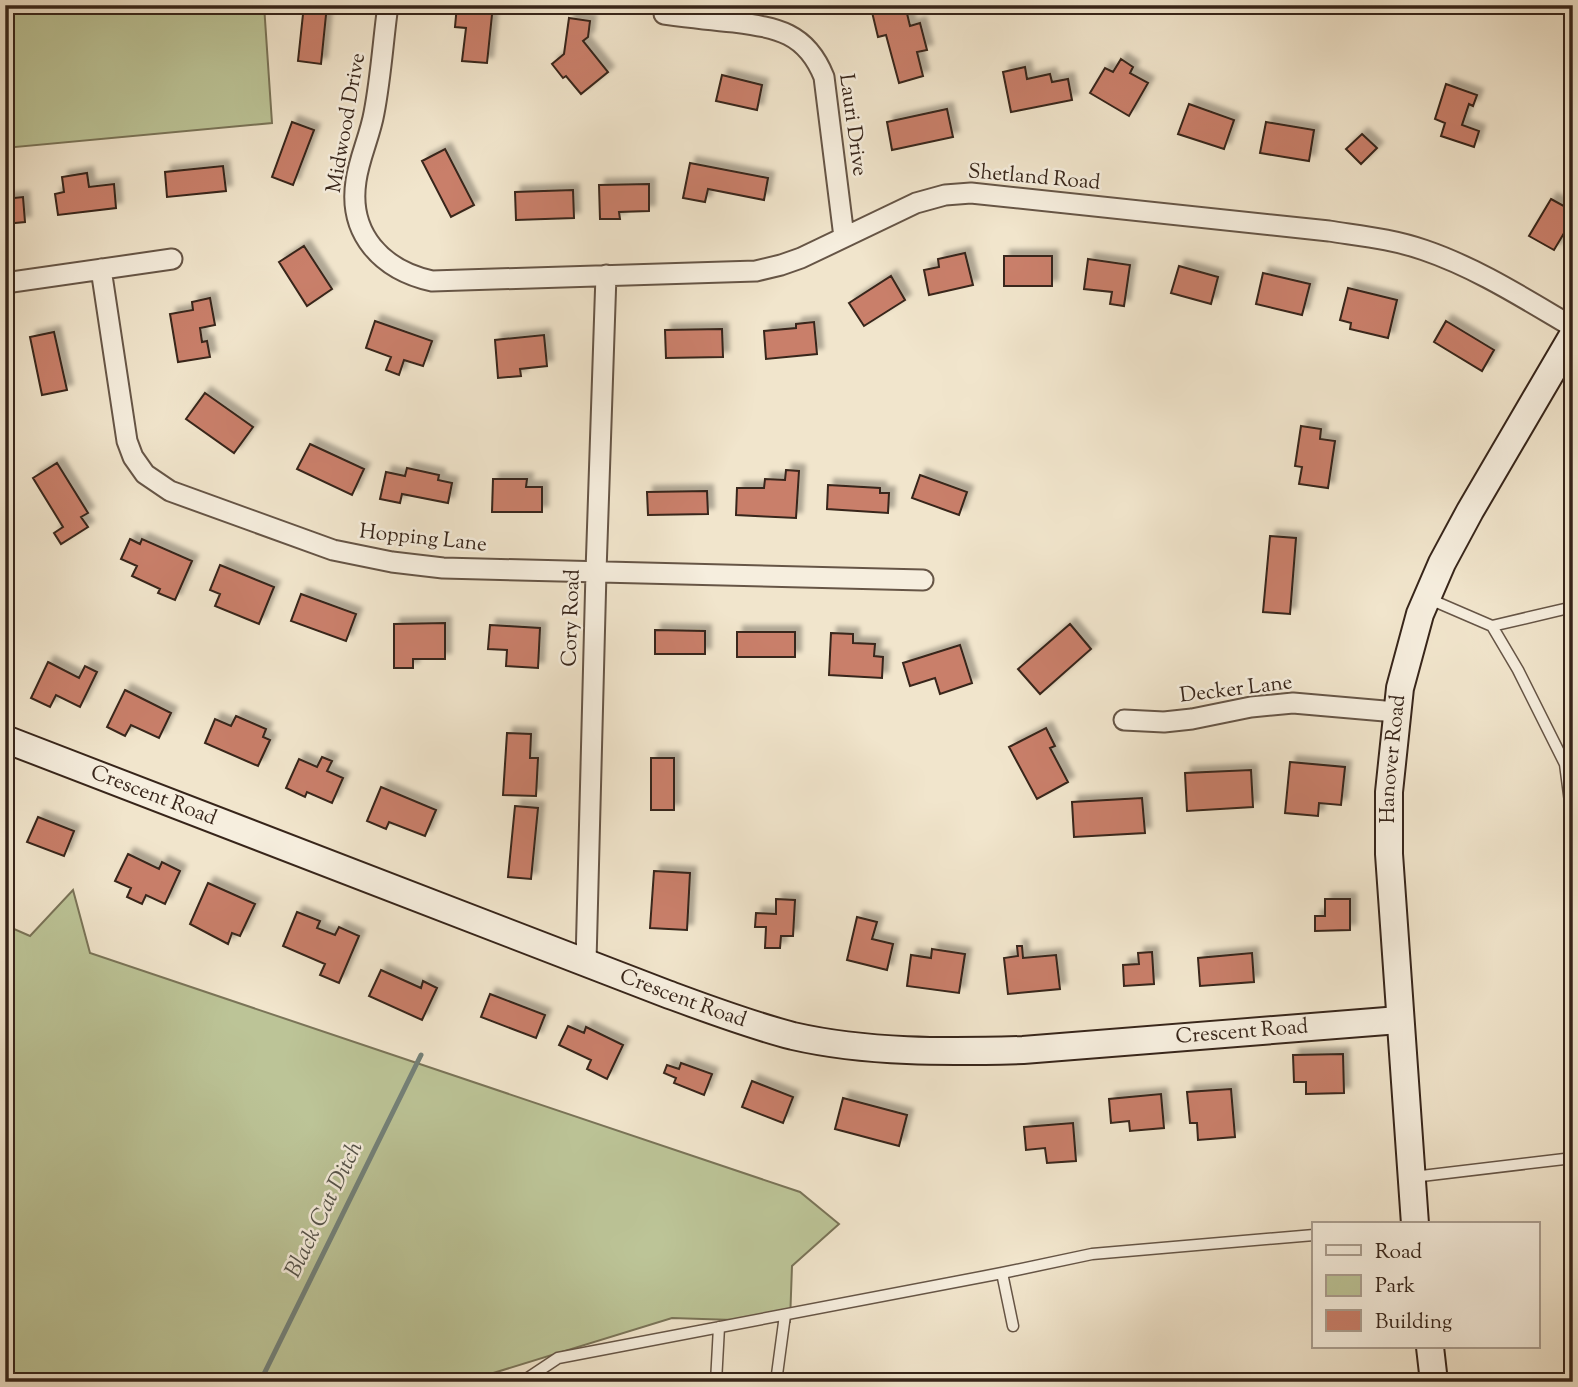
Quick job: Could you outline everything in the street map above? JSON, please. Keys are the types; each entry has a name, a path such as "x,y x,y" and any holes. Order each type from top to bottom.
{"street":[{"name":"Midwood Drive","path":"388,5 374,112 356,179 358,223 368,242 382,258 416,277 432,281 485,279"},
{"name":"Lauri Drive","path":"664,14 766,26 794,36 807,47 818,61 824,77 844,237"},
{"name":"Shetland Road","path":"485,279 756,271 781,265 916,203 945,195 971,193 1387,239 1464,266 1573,327"},
{"path":"5,283 172,259"},
{"name":"Hopping Lane","path":"101,269 127,441 133,457 145,474 159,485 333,550 392,562 443,568 923,580"},
{"name":"Cory Road","path":"586,962 606,275"},
{"name":"Hanover Road","path":"1415,1222 1399,1020 1389,817 1391,752 1400,688 1426,598 1470,511 1573,335"},
{"name":"Decker Lane","path":"1124,720 1164,722 1251,707 1293,703 1396,712"},
{"name":"Crescent Road","path":"5,739 746,1023 796,1036 850,1045 918,1050 1023,1050 1399,1020"},
{"path":"1430,1348 1434,1382"}],"lane":[{"path":"1426,598 1492,626 1573,607"},
{"path":"1492,626 1518,670 1565,764 1573,825"},
{"path":"1411,1177 1573,1158"},
{"path":"522,1382 558,1358 1092,1254 1312,1235"},
{"path":"1002,1273 1013,1326"},
{"path":"776,1382 785,1315"},
{"path":"716,1382 719,1327"}],"green space":[{"path":"5,5 264,5 272,123 5,148"},
{"path":"73,890 90,953 800,1192 839,1224 792,1266 790,1322 672,1318 464,1382 5,1382 5,925 30,936"}],"building":[{"path":"304,5 327,5 321,64 298,61"},
{"path":"457,5 493,5 487,63 462,61 466,28 455,27"},
{"path":"905,5 910,26 920,23 927,50 917,52 923,76 899,83 886,35 878,37 872,12"},
{"path":"569,18 590,21 588,37 583,41 608,72 581,94 552,64 564,54"},
{"path":"1121,59 1133,67 1130,73 1148,83 1129,116 1090,93 1105,68 1113,72"},
{"path":"1025,67 1027,79 1050,74 1052,82 1068,79 1072,100 1011,112 1003,72"},
{"path":"722,75 762,85 757,110 716,101"},
{"path":"1446,84 1477,95 1473,106 1469,104 1462,125 1479,131 1474,147 1441,136 1445,123 1435,119"},
{"path":"1189,104 1234,120 1224,149 1178,134"},
{"path":"947,109 953,137 892,150 887,122"},
{"path":"292,122 314,130 293,185 272,177"},
{"path":"1266,122 1314,130 1309,161 1260,153"},
{"path":"1362,134 1377,148 1361,164 1346,149"},
{"path":"445,149 474,205 451,217 422,161"},
{"path":"690,163 768,178 764,200 708,189 705,202 683,198"},
{"path":"223,166 226,191 167,197 165,172"},
{"path":"87,173 89,187 114,184 116,208 58,215 55,194 64,192 62,177"},
{"path":"649,184 649,211 619,212 620,219 600,219 599,185"},
{"path":"573,190 574,218 516,220 515,192"},
{"path":"23,197 25,222 5,224 5,199"},
{"path":"1551,199 1573,211 1573,218 1554,250 1529,236"},
{"path":"304,246 332,289 307,306 279,262"},
{"path":"965,253 973,285 929,295 924,270 939,267 938,259"},
{"path":"1004,256 1052,256 1052,286 1004,286"},
{"path":"1088,259 1130,265 1124,306 1110,304 1112,292 1084,289"},
{"path":"1179,266 1218,277 1211,304 1171,293"},
{"path":"1263,273 1310,284 1302,315 1256,304"},
{"path":"891,276 905,300 864,326 849,303"},
{"path":"1348,288 1397,300 1388,338 1350,329 1351,323 1340,320"},
{"path":"210,298 215,325 200,328 202,342 207,341 210,357 178,362 170,314 193,310 192,302"},
{"path":"375,321 432,341 423,366 404,360 399,375 386,370 391,357 366,348"},
{"path":"1446,321 1494,350 1482,371 1434,342"},
{"path":"814,322 817,354 766,359 764,331 796,328 796,324"},
{"path":"722,329 723,357 666,358 665,330"},
{"path":"54,332 67,390 42,395 30,337"},
{"path":"544,335 547,366 520,369 521,376 498,378 495,340"},
{"path":"205,393 253,427 234,453 186,419"},
{"path":"1301,426 1321,429 1320,439 1335,441 1328,488 1299,484 1302,467 1295,466"},
{"path":"310,444 364,469 352,495 297,469"},
{"path":"57,463 88,513 81,517 88,527 61,544 54,533 63,527 33,478"},
{"path":"407,468 439,475 438,480 452,483 448,503 402,494 400,503 380,499 386,472 405,476"},
{"path":"786,470 799,471 796,518 736,515 737,488 764,488 765,479 785,480"},
{"path":"920,475 967,492 959,515 912,498"},
{"path":"493,479 527,479 526,487 542,487 542,512 492,512"},
{"path":"828,485 880,488 880,493 889,493 888,513 827,509"},
{"path":"707,491 708,514 648,515 647,492"},
{"path":"1270,536 1296,538 1290,614 1263,612"},
{"path":"130,539 140,544 142,539 192,561 175,600 158,593 160,589 132,576 137,566 121,559"},
{"path":"220,565 274,587 259,624 215,606 220,594 210,590"},
{"path":"301,594 356,614 346,641 291,621"},
{"path":"445,623 445,659 413,659 413,668 394,668 394,624"},
{"path":"1070,624 1091,649 1040,694 1018,669"},
{"path":"490,625 540,628 538,668 506,666 507,650 488,649"},
{"path":"655,630 705,631 705,654 655,654"},
{"path":"737,632 795,632 795,657 737,657"},
{"path":"831,633 853,634 853,643 875,644 874,656 883,657 882,678 829,675"},
{"path":"960,645 972,683 940,694 935,678 910,686 903,663"},
{"path":"48,662 79,678 85,666 97,672 80,707 56,695 50,707 31,698"},
{"path":"125,690 171,713 159,738 131,725 125,736 107,727"},
{"path":"236,716 266,729 263,737 270,740 258,766 205,743 215,719 231,726"},
{"path":"1046,728 1055,746 1050,748 1068,782 1037,799 1009,747"},
{"path":"507,733 531,734 530,758 538,758 536,796 503,795"},
{"path":"322,757 332,761 327,771 343,778 332,803 307,792 305,797 286,788 299,759 317,767"},
{"path":"651,758 674,758 674,810 651,810"},
{"path":"1290,762 1345,767 1341,805 1319,803 1318,816 1285,813"},
{"path":"1251,770 1253,807 1187,811 1185,773"},
{"path":"381,787 436,810 425,836 389,822 386,829 367,821"},
{"path":"1142,798 1145,833 1074,837 1072,802"},
{"path":"515,806 538,808 531,879 508,877"},
{"path":"38,817 74,831 64,856 27,842"},
{"path":"128,854 159,869 162,862 180,871 165,904 146,895 142,904 127,897 131,888 115,881"},
{"path":"654,871 690,873 687,930 650,928"},
{"path":"208,883 255,904 240,936 232,933 228,944 190,924"},
{"path":"776,899 795,900 793,936 781,936 780,948 765,948 766,927 755,927 756,913 776,914"},
{"path":"1325,899 1350,899 1350,930 1315,931 1315,916 1325,916"},
{"path":"297,912 320,921 317,928 335,935 339,927 359,936 339,983 320,975 325,964 283,946"},
{"path":"857,917 877,922 872,939 893,944 887,970 847,960"},
{"path":"1017,946 1022,946 1023,958 1056,955 1060,989 1008,994 1004,958 1018,956"},
{"path":"932,949 965,954 959,993 907,986 911,955 931,958"},
{"path":"1152,952 1154,984 1124,986 1123,965 1139,964 1138,953"},
{"path":"1252,953 1254,982 1200,986 1198,958"},
{"path":"381,970 421,988 423,981 437,988 422,1020 369,996"},
{"path":"490,994 545,1015 536,1038 481,1017"},
{"path":"568,1026 584,1033 586,1027 623,1045 607,1079 587,1069 591,1060 559,1045"},
{"path":"1343,1054 1344,1093 1306,1094 1306,1082 1294,1082 1293,1055"},
{"path":"681,1063 712,1074 704,1095 674,1083 676,1078 664,1073 667,1065 679,1069"},
{"path":"752,1081 793,1097 783,1123 742,1107"},
{"path":"1231,1089 1235,1137 1198,1140 1197,1123 1190,1123 1187,1092"},
{"path":"1161,1094 1164,1128 1130,1131 1129,1121 1111,1123 1109,1099"},
{"path":"843,1098 907,1115 899,1146 835,1129"},
{"path":"1073,1123 1076,1161 1047,1163 1045,1148 1026,1150 1024,1127"}],"waterway":[{"name":"Black Cat Ditch","path":"260,1382 421,1055"}]}
